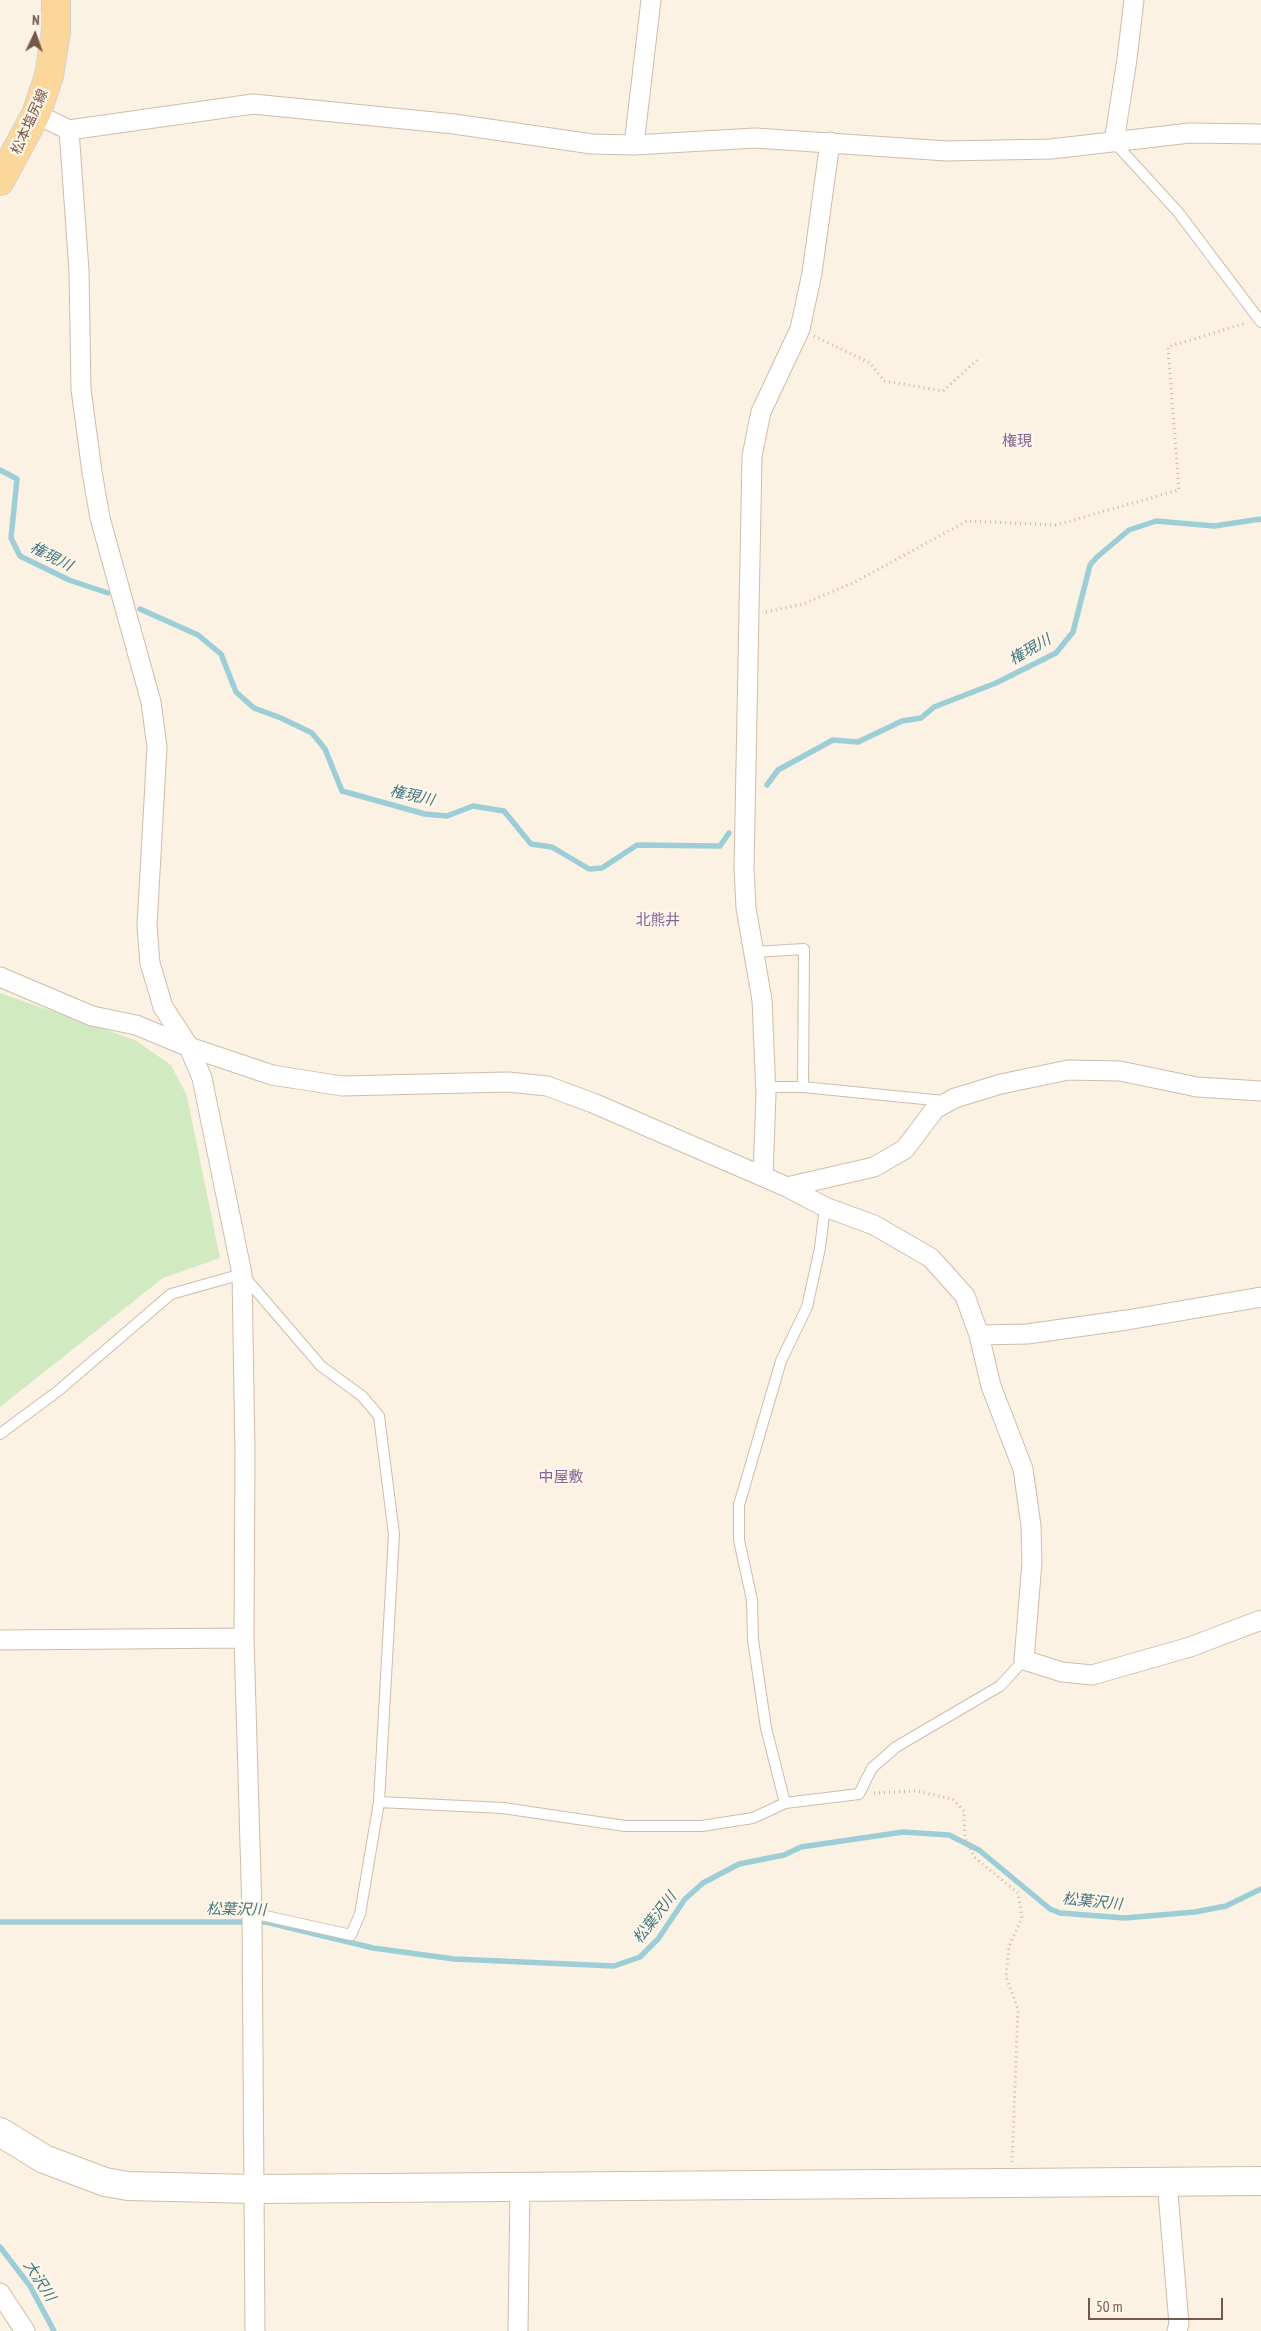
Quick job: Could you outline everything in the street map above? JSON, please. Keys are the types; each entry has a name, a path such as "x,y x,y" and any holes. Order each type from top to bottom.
{"main road":[{"name":"松本塩尻線","path":"0,181 36,114 51,68 56,31 56,0"}],"street":[{"path":"634,145 651,0"},
{"path":"1114,142 1134,0"},
{"path":"36,114 69,130 253,104 454,124 592,144 634,145 756,138 947,151 1051,149 1190,133 1261,134"},
{"path":"69,130 79,271 80,389 100,518 151,702 157,747 147,926 150,963 162,1007 189,1046 202,1078 242,1274 245,1452 244,1638 252,1913 255,2331"},
{"path":"764,1176 766,1087 762,1000 746,908 744,868 752,456 761,412 800,329 812,273 830,142"},
{"path":"0,976 92,1016 136,1025 272,1076 342,1086 508,1082 547,1086 593,1102 764,1176 825,1207 874,1225 931,1258 965,1296 979,1335 991,1386 1023,1469 1031,1526 1032,1562 1024,1660 1062,1672 1092,1675 1190,1647 1261,1620"},
{"path":"787,1187 874,1166 905,1149 935,1109 950,1101 1001,1084 1068,1070 1120,1071 1197,1087 1261,1091"},
{"path":"979,1335 1027,1334 1127,1320 1261,1297"},
{"path":"0,1640 244,1638"},
{"path":"0,2132 44,2159 105,2182 128,2186 254,2189 1261,2181"},
{"path":"1167,2181 1179,2324 1177,2331"},
{"path":"518,2331 520,2187"},
{"path":"0,2293 24,2331"}],"lane":[{"path":"1114,142 1178,212 1260,321"},
{"path":"754,952 804,949 803,1087"},
{"path":"766,1087 803,1087 950,1101"},
{"path":"785,1802 766,1728 753,1640 752,1600 739,1540 739,1505 781,1362 807,1307 820,1248 825,1207"},
{"path":"0,1434 58,1391 171,1294 242,1274 321,1366 362,1396 379,1416 394,1534 379,1802 360,1914 351,1935 252,1913"},
{"path":"379,1802 503,1808 625,1826 692,1826 753,1818 785,1802 859,1794 872,1768 896,1747 1000,1686 1024,1660"}],"path":[{"path":"749,616 803,604 855,582 967,521 1056,525 1179,490 1168,347 1260,321"},
{"path":"800,329 870,362 884,381 943,391 977,360"},
{"path":"859,1794 916,1791 953,1799 964,1811 965,1838 974,1857 1018,1894 1022,1918 1009,1946 1006,1977 1018,2010 1011,2183"}],"green space":[{"path":"0,993 135,1040 171,1065 187,1096 220,1258 163,1278 0,1407"}],"waterway":[{"name":"権現川","path":"0,470 17,479 11,538 20,556 69,580 108,593"},
{"name":"権現川","path":"767,785 778,770 833,740 858,742 902,721 921,718 934,707 996,683 1056,653 1073,632 1090,565 1129,530 1156,521 1214,526 1261,519"},
{"name":"権現川","path":"140,609 198,635 221,654 236,692 254,708 281,718 312,733 325,749 342,791 425,814 447,816 473,806 504,811 531,844 552,847 589,869 602,868 637,845 720,846 729,833"},
{"name":"松葉沢川","path":"0,1922 266,1922 373,1948 454,1959 614,1966 640,1957 658,1939 685,1899 703,1883 739,1864 784,1855 801,1847 903,1832 949,1835 979,1850 1050,1909 1060,1913 1125,1918 1195,1912 1226,1906 1261,1889"},
{"name":"大沢川","path":"0,2247 30,2286 54,2331"}],"district":[{"name":"権現","path":"1017,442"},
{"name":"北熊井","path":"658,921"},
{"name":"中屋敷","path":"561,1478"}]}
